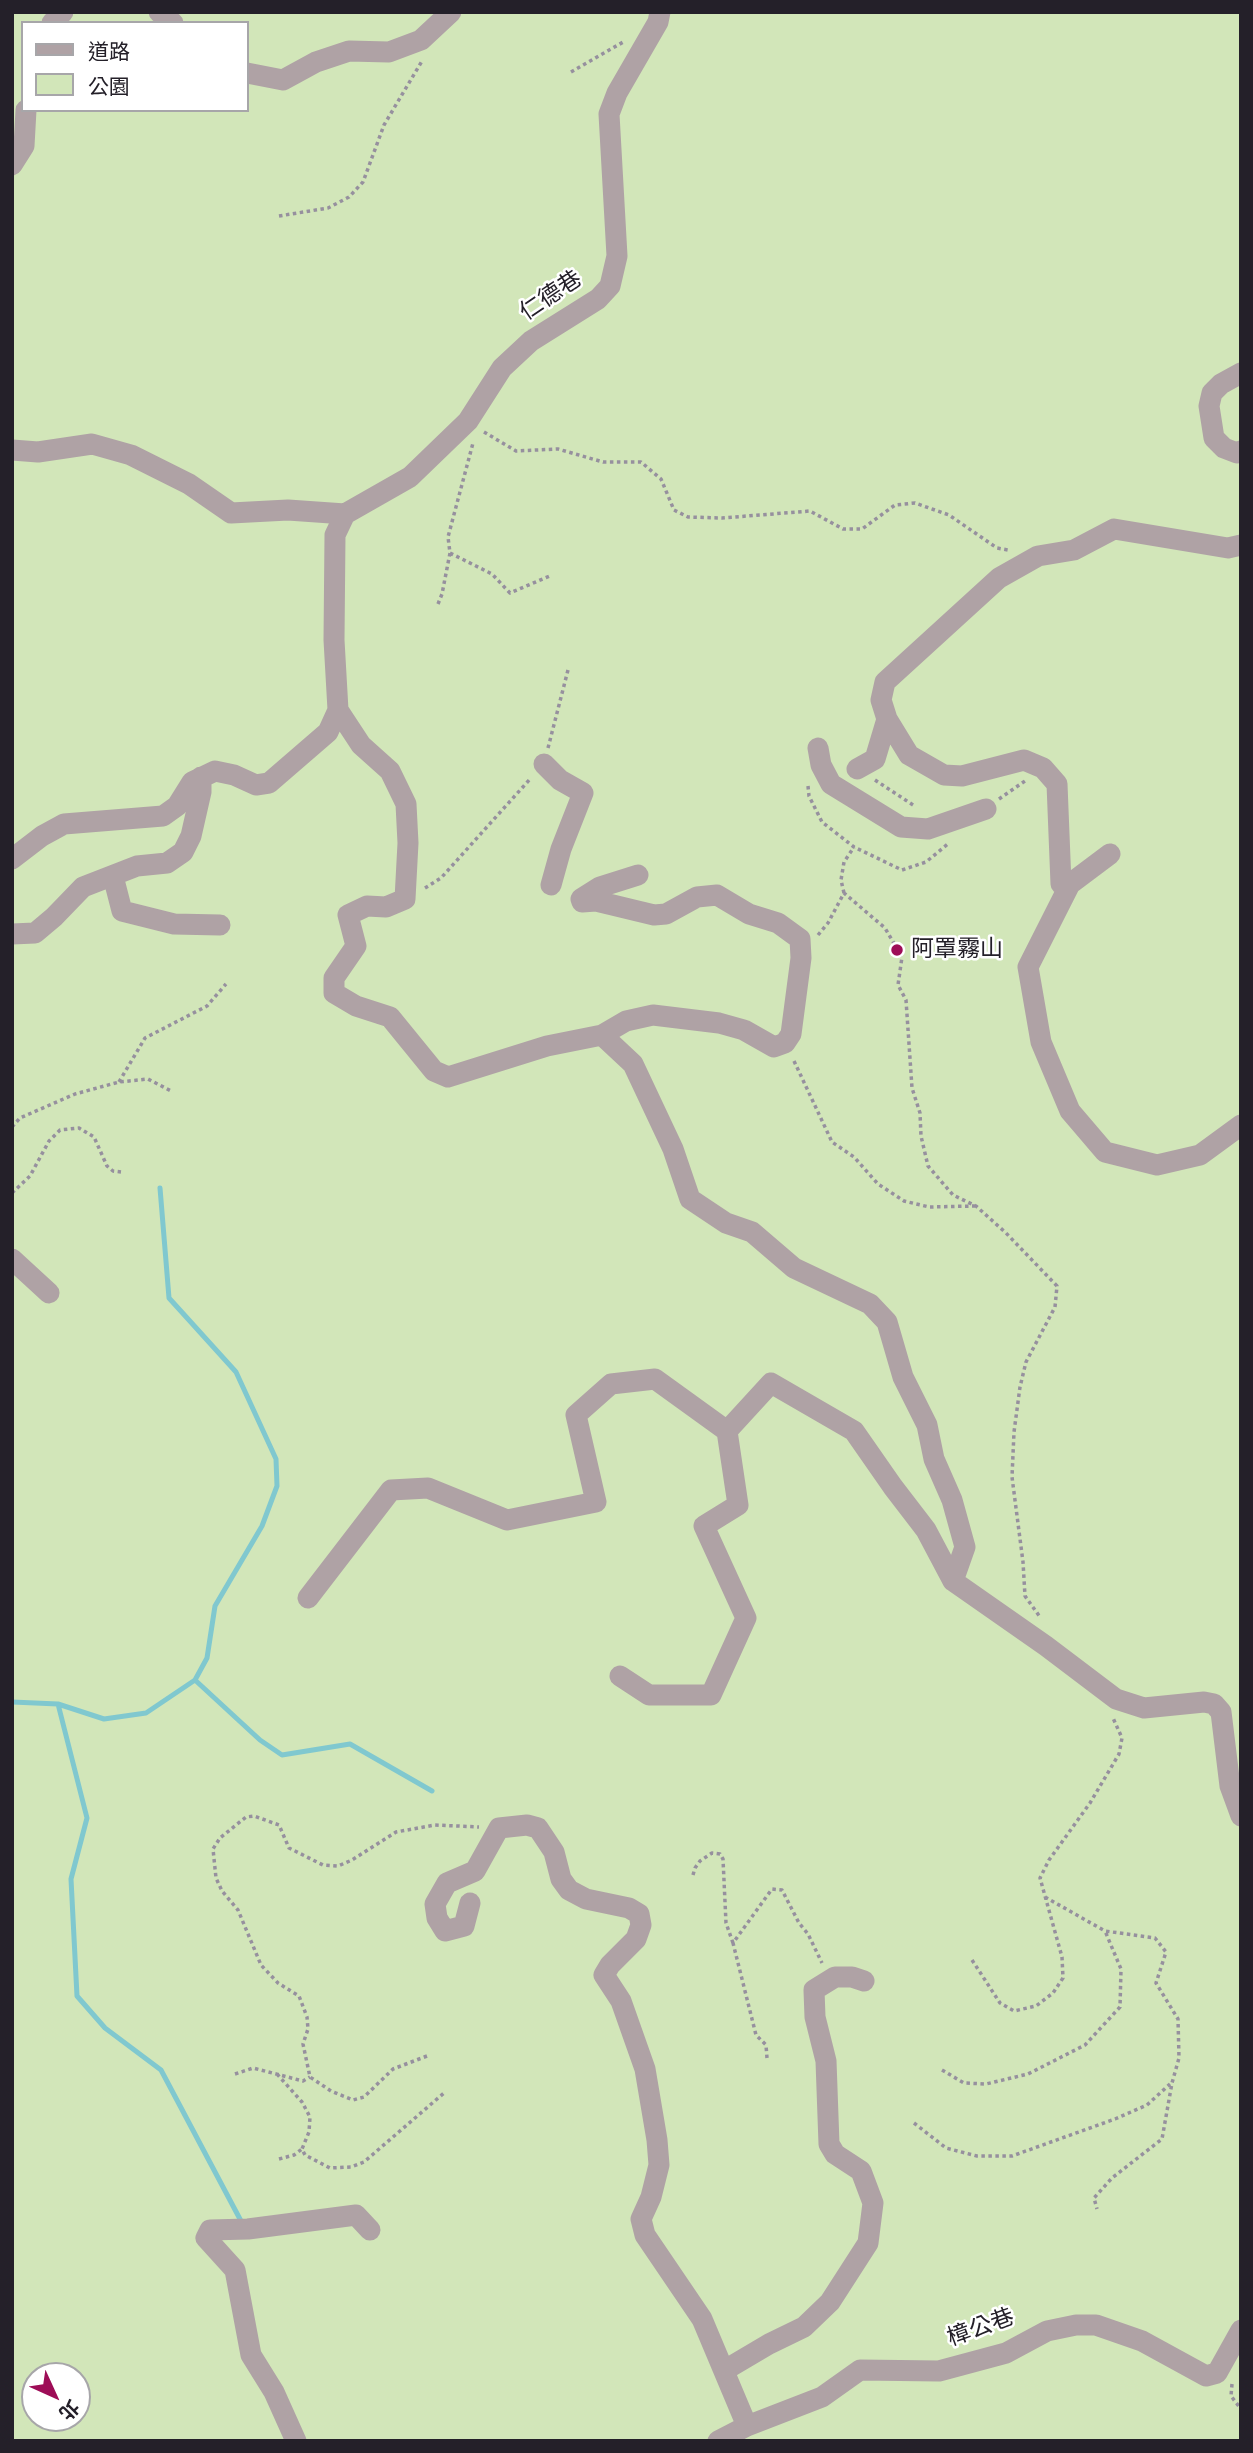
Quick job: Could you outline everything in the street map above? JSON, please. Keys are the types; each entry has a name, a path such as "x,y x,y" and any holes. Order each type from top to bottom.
{"street":[{"path":"248,73 283,80 316,62 349,51 389,51 421,40 451,12"},
{"name":"仁德巷","path":"345,514 410,477 468,421 502,368 531,341 598,299 610,286 617,256 609,114 617,93 658,22 660,12"},
{"path":"12,165 24,146 26,112"},
{"path":"1241,373 1221,384 1212,393 1209,406 1214,438 1224,448 1237,453 1241,451"},
{"path":"12,450 38,452 92,444 131,455 189,484 230,513 288,510 345,514 335,535 334,640 338,710 328,732 269,783 256,785 234,775 215,771 192,782 177,806 163,816 64,824 42,836 12,859"},
{"path":"1070,884 1061,884 1057,784 1043,768 1024,760 962,776 944,775 909,755 887,719 881,700 885,682 999,579 1038,556 1074,550 1114,529 1228,548 1241,545"},
{"path":"338,710 361,745 390,771 406,804 408,843 405,899 386,907 368,906 348,915 356,946 334,978 334,993 356,1006 390,1017 434,1071 449,1077 547,1046 602,1035 626,1021 653,1015 719,1023 744,1030 774,1047 785,1043 791,1034 802,958 800,939 778,923 750,914 717,895 697,897 666,914 654,915 596,901 582,902 581,899 600,887 638,875"},
{"path":"857,769 875,759 887,719"},
{"path":"818,748 821,765 831,784 901,827 928,829 986,809"},
{"path":"544,764 560,780 583,793 561,849 551,885"},
{"path":"12,934 35,933 83,887 137,866 167,863 183,852 191,835 201,792 201,776"},
{"path":"1110,855 1070,884 1028,967 1041,1042 1070,1111 1105,1152 1157,1165 1199,1155 1241,1125"},
{"path":"113,876 122,911 174,924 220,925"},
{"path":"602,1035 633,1064 673,1149 690,1199 726,1223 752,1232 794,1268 870,1304 887,1322 903,1377 927,1424 934,1458 953,1500 962,1535 965,1547 953,1581"},
{"path":"12,1259 50,1293"},
{"path":"308,1598 391,1490 428,1488 507,1520 596,1502 576,1415 611,1384 655,1379 727,1431 738,1505 704,1526 746,1618 711,1695 649,1695 620,1676"},
{"path":"727,1431 771,1383 854,1431 926,1530 953,1581 1116,1699 1144,1708 1204,1702 1214,1704 1221,1712 1230,1786 1241,1816"},
{"path":"470,1903 464,1926 445,1931 437,1918 435,1904 447,1883 475,1871 499,1828 527,1825 538,1828 554,1852 561,1879 569,1890 586,1899 629,1908 639,1914 641,1925 636,1938 604,1975 621,2001 645,2069 655,2128 659,2165 651,2197 641,2219 645,2235 702,2319 747,2426"},
{"path":"725,2370 804,2327 830,2301 868,2243 873,2203 861,2171 835,2154 829,2144 825,2061 815,2017 814,1990 835,1977 852,1977 864,1981"},
{"path":"296,2441 274,2392 251,2355 235,2270 206,2238 210,2230 248,2229 356,2215 370,2231"},
{"name":"樟公巷","path":"718,2441 747,2426 822,2398 860,2370 939,2371 1006,2353 1047,2331 1076,2325 1096,2325 1142,2341 1206,2376 1217,2373 1241,2330"}],"path":[{"path":"279,216 328,208 349,197 363,182 384,125 427,52 421,40"},
{"path":"571,72 625,41"},
{"path":"438,604 450,553 448,537 474,440 468,421"},
{"path":"468,421 516,451 558,449 603,461 641,462 661,479 674,510 688,517 722,518 810,511 843,529 862,529 895,505 915,503 949,515 997,548 1038,556"},
{"path":"450,553 492,574 510,593 552,575"},
{"path":"405,899 441,878 544,764 568,670"},
{"path":"854,847 844,862 841,880 844,893 885,928 902,957 898,985 906,1000 912,1088 920,1113 921,1136 928,1166 953,1195 976,1206 1057,1286 1055,1307 1026,1362 1020,1387 1012,1477 1025,1596 1040,1617 1046,1646"},
{"path":"800,939 814,938 828,923 844,893"},
{"path":"119,1082 145,1038 207,1006 226,984"},
{"path":"785,1043 832,1142 854,1157 878,1185 904,1201 929,1207 976,1206"},
{"path":"12,1127 20,1118 75,1094 119,1082 148,1079 173,1092"},
{"path":"12,1193 30,1176 49,1141 60,1130 79,1128 94,1137 107,1166 113,1171 121,1172"},
{"path":"972,1960 1000,2003 1014,2011 1036,2006 1053,1993 1063,1979 1062,1957 1041,1878 1049,1860 1090,1803 1119,1754 1122,1738 1111,1713 1116,1699"},
{"path":"427,2056 393,2069 364,2097 353,2099 331,2091 310,2077 303,2044 308,2029 307,2017 299,1996 278,1983 261,1965 238,1910 222,1891 216,1878 213,1849 220,1838 246,1817 254,1816 279,1825 289,1848 323,1865 338,1866 396,1832 435,1825 499,1828"},
{"path":"693,1875 700,1861 712,1853 720,1854 723,1859 726,1923 756,2035 766,2045 767,2058"},
{"path":"733,1943 772,1889 782,1890 825,1970 814,1990"},
{"path":"1045,1897 1105,1931 1155,1938 1166,1952 1156,1983 1178,2019 1179,2058 1162,2139 1112,2178 1094,2198 1097,2209"},
{"path":"942,2070 964,2083 986,2084 1028,2074 1085,2045 1120,2007 1121,1969 1105,1931"},
{"path":"235,2074 253,2068 303,2081 310,2077"},
{"path":"277,2074 302,2102 310,2117 309,2132 302,2149 294,2155 279,2159"},
{"path":"914,2123 946,2148 977,2157 1012,2157 1147,2105 1172,2083"},
{"path":"302,2149 305,2155 330,2168 351,2167 364,2162 444,2093"},
{"path":"1233,2379 1231,2396 1241,2409"}],"green space":[{"path":"12,12 1241,12 1241,2441 12,2441"}],"waterway":[{"path":"12,1702 58,1704 104,1719 146,1713 195,1680 207,1658 215,1606 262,1526 277,1486 276,1459 236,1372 169,1298 160,1188"},
{"path":"195,1680 260,1740 282,1755 350,1744 432,1791"},
{"path":"58,1704 87,1818 71,1879 77,1996 105,2028 161,2070 241,2221"}],"place":[{"name":"阿罩霧山","path":"897,950"}]}
